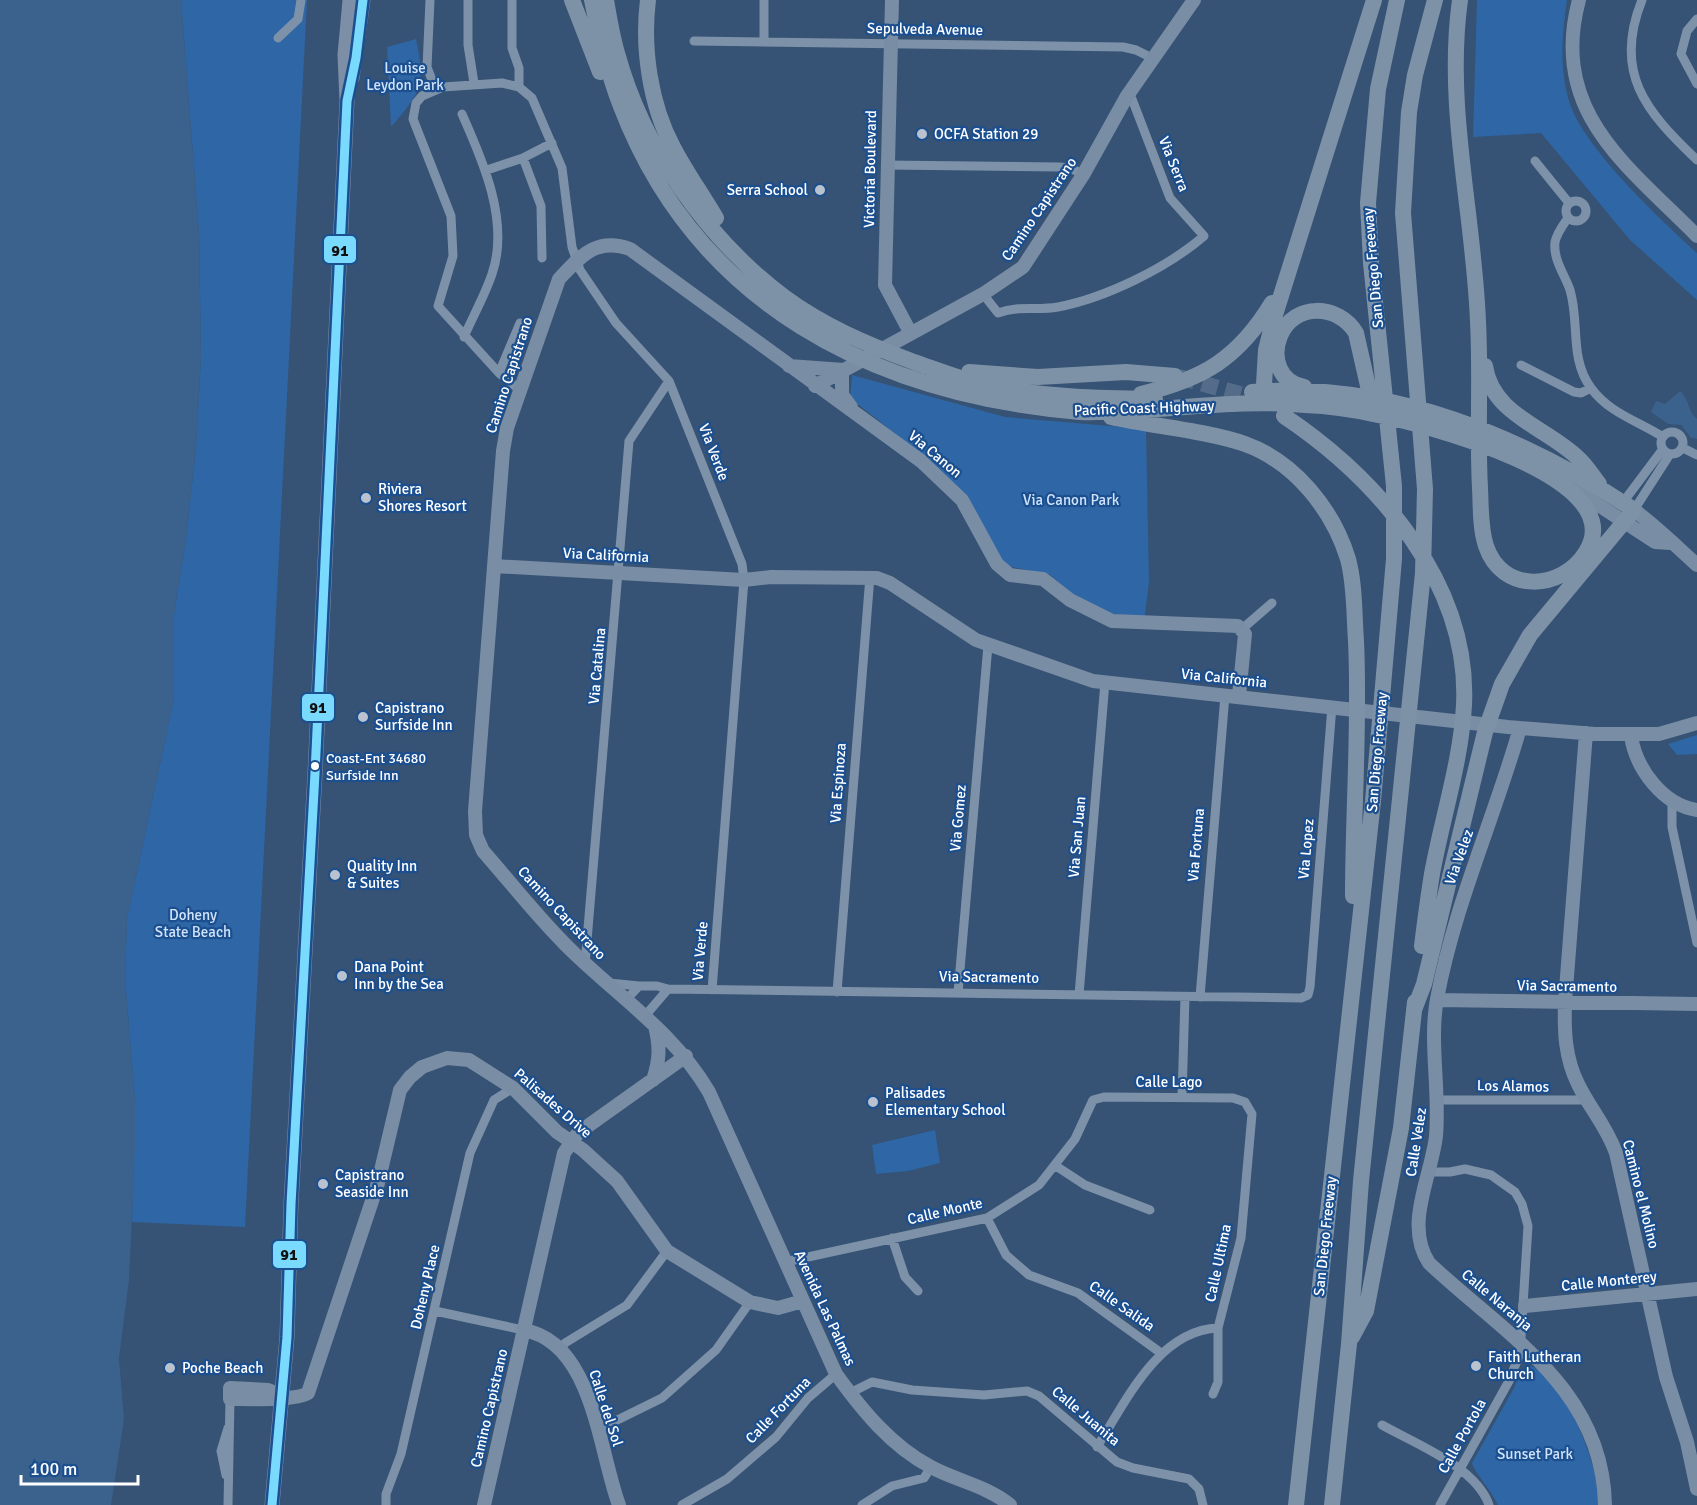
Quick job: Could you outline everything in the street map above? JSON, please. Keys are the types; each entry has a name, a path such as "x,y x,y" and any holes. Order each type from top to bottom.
{"highway":[{"path":"572,0 621,127 641,164 700,242"},
{"name":"Pacific Coast Highway","path":"592,0 621,108 651,169 700,242 724,268 770,306 826,342 926,385 981,398 1086,412 1264,397 1354,410 1406,422 1496,450 1561,482"},
{"name":"Pacific Coast Highway","path":"606,0 617,54 655,146 680,187 739,258 785,297 845,334 952,376 1041,395 1159,399 1346,393 1428,412 1508,439 1551,460 1605,491 1624,512"},
{"path":"648,0 646,16 648,64 660,113 672,146 739,258"},
{"path":"1264,397 1266,350 1282,287 1374,0"},
{"name":"San Diego Freeway","path":"1376,379 1368,203 1378,89 1397,0"},
{"name":"San Diego Freeway","path":"1332,1505 1349,1344 1360,1181 1421,599 1424,520 1417,389 1404,234 1404,158 1415,75 1435,0"},
{"path":"1460,0 1455,35 1455,104 1473,241 1479,329 1479,468 1484,538 1490,557 1510,576 1531,583 1549,581 1563,574 1583,557 1590,544 1593,531 1588,510 1561,482"},
{"path":"1124,398 1188,381 1217,366 1245,342 1258,326 1282,287"},
{"path":"1346,393 1294,385 1283,376 1278,364 1279,337 1296,317 1308,312 1324,311 1344,319 1356,333 1376,379 1386,468 1395,508"},
{"path":"1479,329 1487,380 1497,397 1508,409 1579,459 1605,491"},
{"path":"918,363 986,374 1038,377 1126,372 1175,376"},
{"path":"1086,412 1215,437 1254,448 1278,462 1308,488 1325,511 1340,538 1350,567 1357,664 1353,984"},
{"path":"1284,416 1331,452 1400,522 1419,550 1443,593 1454,629 1463,690 1462,729 1432,875 1401,1128 1366,1311 1349,1344"},
{"name":"San Diego Freeway","path":"1296,1505 1373,801 1394,559 1394,486 1384,441"},
{"path":"1414,1010 1424,984 1485,732 1502,684 1530,635 1624,512"}],"main road":[{"path":"272,1505 278,1414 282,1396 318,716 347,101 345,55 350,0"},
{"path":"347,101 356,58 363,0"}],"street":[{"path":"278,38 298,19 301,0"},
{"path":"430,0 428,67 435,88"},
{"path":"468,0 468,45 474,83"},
{"path":"512,0 512,48 519,68 519,87 490,82 435,88 422,96 413,111 412,127 451,216 453,256 438,306 499,373 521,391"},
{"path":"764,0 764,42"},
{"name":"Victoria Boulevard","path":"892,0 886,165 885,285 910,332"},
{"name":"Camino Capistrano","path":"815,386 982,294 1023,267 1083,175 1127,96 1194,0"},
{"path":"1579,0 1571,49 1574,74 1586,112 1608,147 1697,236"},
{"path":"1642,0 1629,48 1635,83 1653,111 1697,160"},
{"path":"1697,19 1688,31 1681,54 1697,84"},
{"name":"Sepulveda Avenue","path":"694,41 1123,47 1154,59"},
{"name":"Via Verde","path":"519,87 526,91 537,107 566,183 572,247 576,261 616,323 669,381 743,576 712,990"},
{"name":"Via Serra","path":"982,294 998,314 1015,307 1049,308 1072,303 1133,282 1202,238 1203,234 1170,198 1132,99 1127,96"},
{"path":"462,114 487,170 498,228 493,272 464,337"},
{"path":"487,170 523,158 552,143"},
{"path":"523,158 541,206 542,258"},
{"path":"1535,161 1569,203"},
{"path":"886,165 1059,167 1071,168 1083,175"},
{"path":"1580,201 1585,206 1586,213 1580,221 1568,218 1565,210 1569,203 1580,201"},
{"path":"1568,218 1557,236 1556,253 1570,290 1575,312 1578,360 1591,388 1613,410 1663,437"},
{"name":"Via Canon","path":"576,261 600,244 615,244 630,249 921,461 962,500 997,564 1010,575 1043,579 1070,600 1112,621 1230,625 1242,629"},
{"name":"Camino Capistrano","path":"576,261 559,279 507,428 502,451 475,812 476,835 483,851 585,964 686,1056"},
{"path":"499,373 520,323"},
{"path":"1521,364 1574,392 1581,393 1591,388"},
{"path":"788,366 843,370 842,395 855,413"},
{"name":"Via Catalina","path":"585,964 620,571 629,441 669,381"},
{"path":"1663,437 1672,431 1680,434 1684,440 1683,448 1677,453 1663,453"},
{"path":"1624,512 1663,453 1663,437"},
{"path":"1683,448 1697,455"},
{"path":"1624,512 1663,453"},
{"name":"Pacific Coast Highway","path":"1561,482 1624,512"},
{"path":"1624,512 1661,530 1670,543 1697,566"},
{"name":"Via California","path":"494,566 620,571 716,578 727,571 743,576 761,573 771,577 870,576 890,583 964,634 988,645 1073,676 1105,682 1514,728 1586,733 1631,736 1659,734 1697,723"},
{"name":"Via Espinoza","path":"837,992 870,576"},
{"path":"1239,696 1245,634 1242,629 1272,603"},
{"name":"Via Gomez","path":"958,993 988,645"},
{"name":"Via San Juan","path":"1079,995 1105,682"},
{"name":"Via Fortuna","path":"1200,997 1225,695"},
{"name":"Via Lopez","path":"1308,995 1339,707"},
{"name":"Via Velez","path":"1437,1000 1460,903 1510,768 1514,728"},
{"name":"Camino el Molino","path":"1586,733 1565,1002 1567,1053 1577,1083 1604,1123 1616,1153 1665,1377 1687,1442 1697,1489"},
{"path":"1631,736 1633,747 1651,780 1672,803 1697,810"},
{"path":"1672,803 1672,827 1697,943"},
{"name":"Via Sacramento","path":"607,983 661,986 668,989 712,990 1301,998 1308,995"},
{"path":"626,1000 639,986"},
{"path":"653,1080 660,1058 660,1046 650,1021 668,989"},
{"path":"1182,1097 1185,997"},
{"name":"Via Sacramento","path":"1437,1000 1697,1004"},
{"name":"Calle Velez","path":"1421,1251 1417,1230 1436,1138 1438,1100 1435,1017 1437,1000"},
{"path":"570,1141 686,1056"},
{"name":"Avenida Las Palmas","path":"686,1056 700,1076 836,1374 872,1420 931,1467 987,1490 1010,1505"},
{"name":"Palisades Drive","path":"282,1396 302,1396 309,1390 378,1183 397,1098 410,1077 434,1061 447,1058 469,1060 513,1088 557,1132 617,1181 667,1251 750,1302 778,1308 803,1301"},
{"path":"668,1068 685,1070 700,1076"},
{"name":"Doheny Place","path":"386,1505 386,1494 401,1454 470,1153 494,1100 513,1088"},
{"name":"Calle Lago","path":"1093,1100 1104,1097 1182,1097 1233,1098 1245,1102"},
{"name":"Calle Monte","path":"785,1262 987,1218 1039,1185 1075,1139 1093,1100"},
{"name":"Los Alamos","path":"1438,1100 1587,1100"},
{"name":"Calle Ultima","path":"1213,1395 1218,1382 1218,1328 1241,1239 1252,1114 1245,1102"},
{"name":"Camino Capistrano","path":"484,1505 557,1176 570,1141"},
{"path":"1056,1166 1085,1185 1150,1210"},
{"name":"Calle Portola","path":"1428,1172 1478,1170 1491,1174 1515,1192 1522,1204 1528,1226 1525,1306 1520,1329 1520,1353 1509,1381 1440,1505"},
{"name":"Calle Salida","path":"987,1218 1006,1255 1029,1275 1078,1293 1161,1353"},
{"path":"892,1238 905,1277 918,1291"},
{"path":"560,1349 565,1343 627,1305 667,1251"},
{"name":"Calle Naranja","path":"1421,1251 1429,1263 1446,1279 1521,1342 1549,1369 1581,1416 1600,1471 1605,1505"},
{"name":"Calle Monterey","path":"1525,1306 1697,1289"},
{"path":"597,1430 662,1398 716,1350 750,1302"},
{"name":"Calle del Sol","path":"435,1311 531,1331 560,1349 582,1381 619,1505"},
{"path":"1097,1447 1161,1353 1193,1332 1218,1328"},
{"name":"Calle Fortuna","path":"682,1505 727,1479 776,1437 808,1398 836,1374"},
{"name":"Calle Juanita","path":"850,1393 872,1382 912,1390 984,1395 1028,1391 1039,1396 1117,1462 1133,1468 1182,1477 1195,1483 1203,1505"},
{"path":"228,1505 230,1393 268,1390 282,1396"},
{"path":"228,1489 221,1451 230,1419"},
{"path":"1382,1425 1473,1479 1485,1495 1489,1505"},
{"path":"862,1505 892,1486 924,1478 931,1467"}],"green space":[{"name":"Doheny State Beach","path":"181,0 307,0 245,1227 132,1222 135,1101 125,979 127,919 174,698 174,614 186,539 196,447 201,356 199,233"},
{"path":"1477,0 1567,0 1562,52 1564,78 1570,104 1578,122 1607,162 1645,203 1697,253 1697,300 1630,240 1541,133 1473,137"},
{"name":"Louise Leydon Park","path":"416,39 421,67 418,87 409,105 391,127 387,47"},
{"name":"Via Canon Park","path":"852,375 1005,417 1146,429 1149,582 1144,622 1112,619 1071,593 1049,574 1003,563 955,487 935,465 850,398"},
{"path":"1697,735 1697,754 1677,755 1668,744"},
{"path":"935,1130 940,1163 908,1171 876,1174 872,1145"},
{"name":"Sunset Park","path":"1531,1366 1544,1375 1557,1389 1579,1427 1594,1470 1600,1505 1498,1505 1473,1467 1472,1463 1514,1388 1520,1372"}],"shaded area":[{"path":"0,0 181,0 199,233 201,356 196,447 186,539 174,614 174,698 127,919 125,979 135,1101 135,1148 129,1280 119,1358 124,1419 111,1505 0,1505"},
{"path":"1680,391 1697,419 1697,439 1691,438 1681,425 1668,424 1651,412 1656,401 1665,404"}],"tunnel":[{"path":"1179,377 1254,398 1265,405"}],"transit line":[{"name":"91","path":"272,1505 287,1337 291,1204 315,773 347,101 356,58 363,0"}],"place":[{"name":"OCFA Station 29","path":"922,134"},
{"name":"Serra School","path":"820,190"},
{"name":"Riviera Shores Resort","path":"366,498"},
{"name":"Capistrano Surfside Inn","path":"363,717"},
{"name":"Coast-Ent 34680 Surfside Inn","path":"315,766"},
{"name":"Quality Inn & Suites","path":"335,875"},
{"name":"Dana Point Inn by the Sea","path":"342,976"},
{"name":"Palisades Elementary School","path":"873,1102"},
{"name":"Capistrano Seaside Inn","path":"323,1184"},
{"name":"Faith Lutheran Church","path":"1476,1366"},
{"name":"Poche Beach","path":"170,1368"}]}
